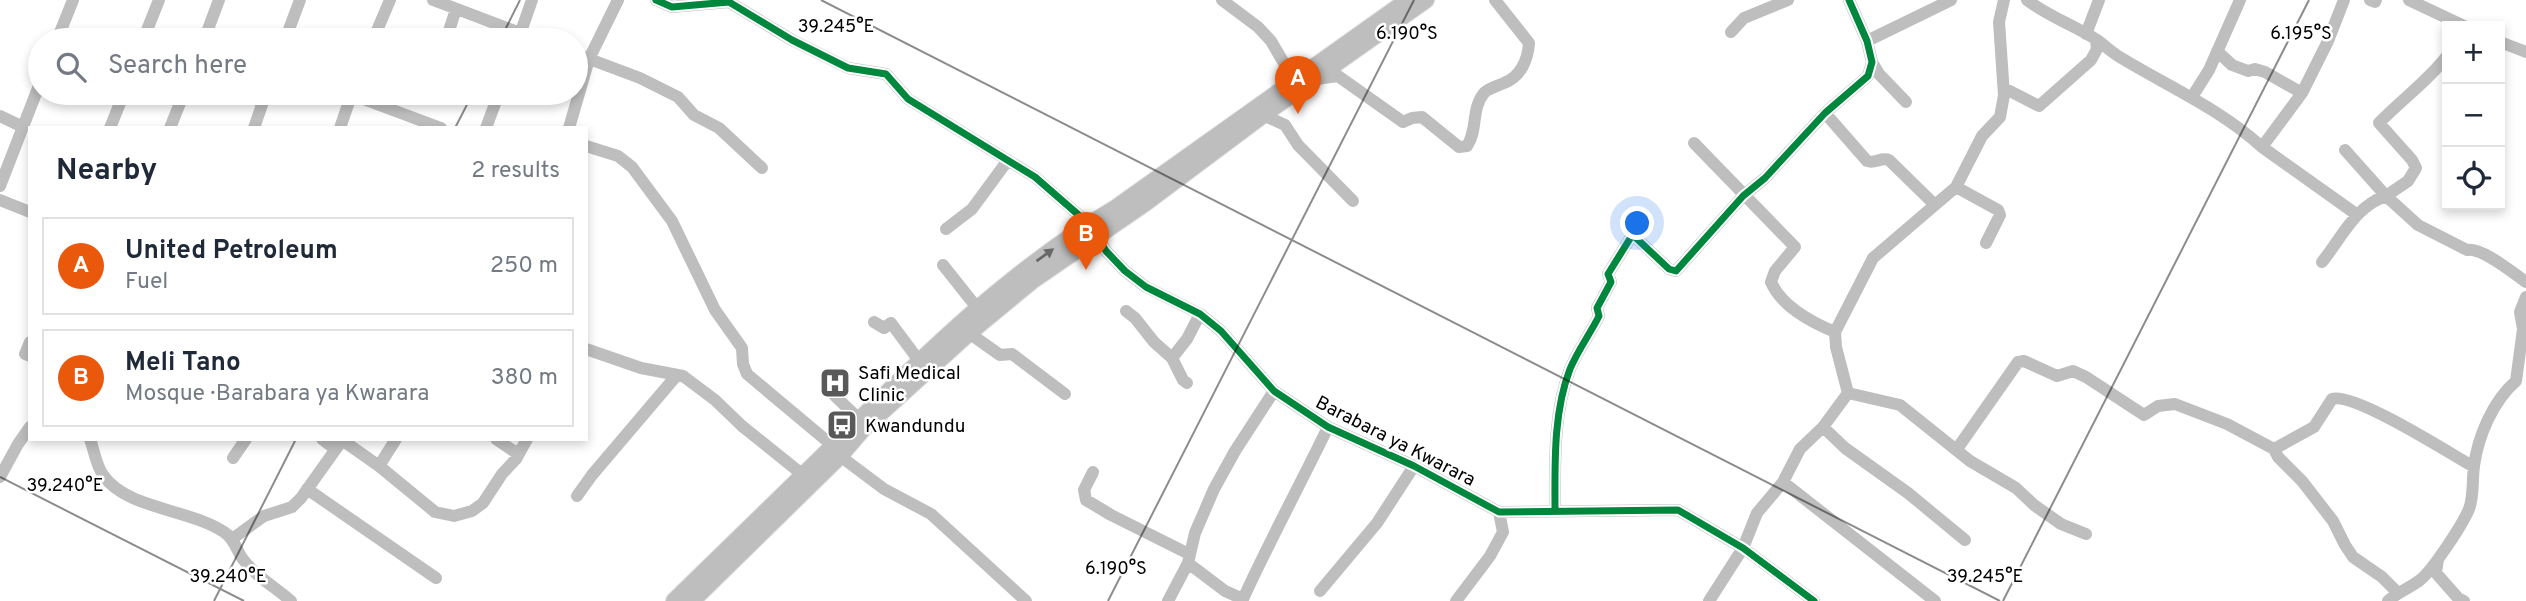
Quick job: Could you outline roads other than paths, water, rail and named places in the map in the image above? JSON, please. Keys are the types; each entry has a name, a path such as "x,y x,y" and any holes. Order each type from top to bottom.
{"main road":[{"path":"692,601 836,451 859,419 978,309 1032,281 1093,231 1263,115 1408,0"},
{"path":"1093,231 1114,209 1297,86 1316,80 1426,0"},
{"path":"674,601 803,475 864,428 969,333 1007,293"}],"street":[{"path":"62,28 73,0"},
{"path":"148,28 159,0"},
{"path":"208,28 219,0"},
{"path":"290,28 300,0"},
{"path":"378,28 390,0"},
{"path":"433,0 499,28"},
{"path":"522,28 532,0"},
{"path":"588,62 618,0"},
{"name":"Barabara ya Kwarara","path":"656,0 672,7 684,3 729,2 792,40 848,68 886,74 908,99 1035,177 1093,231 1106,251 1125,271 1146,287 1200,314 1221,331 1274,391 1328,427 1414,466 1499,512 1678,510 1743,548 1814,601"},
{"path":"1222,0 1258,27 1271,41 1297,86"},
{"path":"1316,80 1338,76 1403,122 1422,117 1459,147 1467,146 1473,137 1475,109 1486,91 1512,80 1528,58 1529,43 1495,0"},
{"path":"1731,32 1744,18 1788,0"},
{"path":"1849,0 1867,41 1872,62 1879,74 1906,102"},
{"path":"1867,41 1951,0"},
{"path":"1848,393 1836,347 1835,332 1873,258 1956,187 1982,136 2000,117 2004,88 1999,22 2004,0"},
{"path":"2027,0 2044,13 2091,37 2116,55 2192,97 2245,132 2356,214"},
{"path":"2004,88 2039,106 2091,60 2097,49 2091,37 2099,0"},
{"path":"2262,147 2302,93 2328,41 2344,0"},
{"path":"2370,0 2376,0"},
{"path":"2409,0 2453,21"},
{"path":"2192,97 2209,70 2238,1"},
{"path":"450,28 456,9"},
{"path":"2505,44 2526,52"},
{"path":"2217,51 2232,65 2248,71 2255,69 2265,72 2302,93"},
{"path":"589,59 640,78 678,97 694,115 719,128 762,168"},
{"path":"1555,511 1555,454 1560,408 1569,372 1599,316 1597,308 1611,282 1608,274 1631,237 1635,237 1669,269 1676,271 1743,196 1765,178 1825,113 1868,76 1872,62"},
{"path":"2322,262 2356,214 2407,181 2416,168 2379,123 2442,63"},
{"path":"0,187 32,105"},
{"path":"111,126 119,105"},
{"path":"171,126 179,105"},
{"path":"255,126 262,105"},
{"path":"341,126 347,105"},
{"path":"381,105 436,126"},
{"path":"487,126 495,105"},
{"path":"570,126 576,105"},
{"path":"1825,113 1867,161 1889,160 1935,205"},
{"path":"1263,115 1285,125 1298,145 1353,201"},
{"path":"0,116 23,127"},
{"path":"1694,143 1795,247 1776,271 1771,282 1774,289 1811,322 1835,332"},
{"path":"588,147 618,156 632,167 672,220 715,310 742,348 747,374 884,489 931,514 1026,601"},
{"path":"2345,150 2386,196 2418,225 2467,250 2485,254 2526,282"},
{"path":"946,229 972,209 1008,160"},
{"path":"1956,187 1998,209 2000,215 1986,243"},
{"path":"0,200 28,211"},
{"path":"943,265 978,309"},
{"path":"1957,450 2018,362 2024,361 2057,376 2073,371 2087,377 2144,415 2158,407 2175,404 2227,424 2274,449 2333,521 2353,557 2382,577 2393,597 2421,580 2470,507 2481,434 2506,389 2521,383 2523,329 2520,312 2526,297"},
{"path":"1126,311 1172,358 1182,380 1188,383"},
{"path":"1172,358 1187,340 1200,314"},
{"path":"874,322 884,328 891,323 920,362"},
{"path":"969,333 1000,355 1012,354 1065,394"},
{"path":"588,350 640,368 682,376 715,400 742,426 803,475"},
{"path":"577,496 677,375"},
{"path":"1168,601 1189,558 1195,533 1214,489 1274,391"},
{"path":"1709,601 1743,548 1757,513 1783,482 1800,449 1823,427 1848,393"},
{"path":"1848,393 1900,405 1983,470 2016,488 2061,524 2086,534"},
{"path":"834,395 859,419"},
{"path":"2274,449 2314,427 2332,399 2339,397 2377,412 2474,467"},
{"path":"1093,472 1084,490 1086,500 1189,558 1225,591 1243,598 1275,535 1281,517 1300,489 1328,427"},
{"path":"1823,427 1844,448 1908,493 1965,540"},
{"path":"0,478 28,430"},
{"path":"91,441 102,473 113,486 131,497 216,527 232,539 242,558 258,575 291,601"},
{"path":"233,458 245,441"},
{"path":"379,466 395,441"},
{"path":"499,441 519,454"},
{"path":"232,539 264,516 292,507 340,443 379,466 435,512 454,516 472,511 483,503 526,441"},
{"path":"1320,591 1377,523 1414,466"},
{"path":"1783,482 1935,601"},
{"path":"307,489 436,578"},
{"path":"1456,601 1490,556 1503,532 1499,512"},
{"path":"2438,558 2436,573 2458,598 2464,601"}],"place":[{"name":"United Petroleum","path":"1298,114"},
{"name":"Meli Tano","path":"1086,270"},
{"name":"Safi Medical Clinic","path":"835,383"},
{"name":"Kwandundu","path":"842,425"}]}
